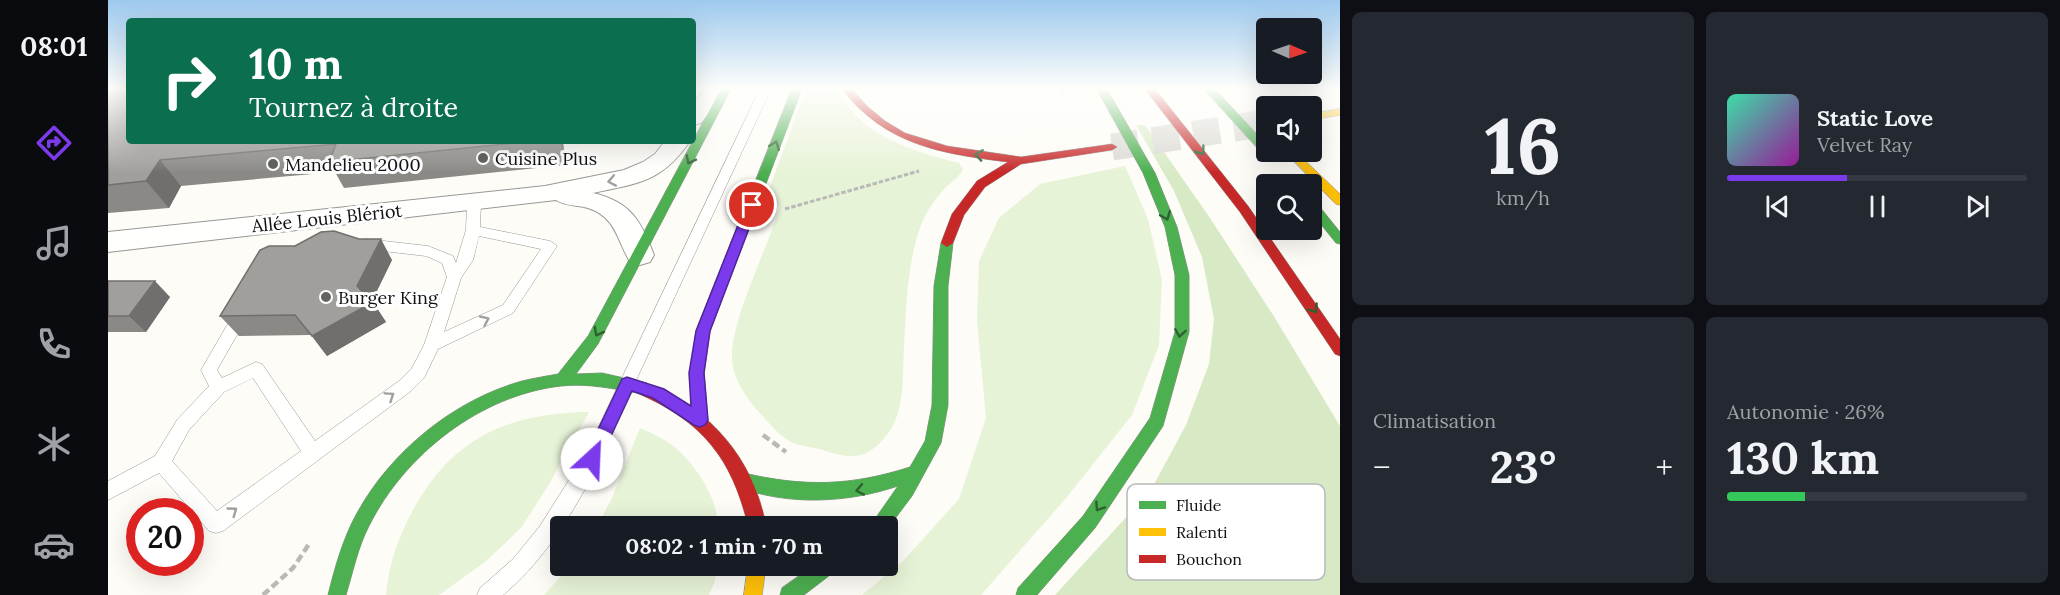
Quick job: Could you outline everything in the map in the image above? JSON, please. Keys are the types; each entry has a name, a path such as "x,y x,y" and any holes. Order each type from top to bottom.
{"main road":[{"path":"564,378 593,340 712,117"},
{"path":"700,420 697,373 703,331 786,117"},
{"path":"871,117 878,123 913,139 957,151 1019,160 1112,147"},
{"path":"1025,595 1089,522 1157,421 1182,332 1182,275 1171,228 1149,173 1118,117"},
{"path":"1172,117 1244,209 1340,350"},
{"path":"1235,117 1256,140"},
{"path":"888,516 899,503 933,446 940,412 942,362 939,296 945,248 955,217 971,194 993,175 1019,160"},
{"path":"1300,162 1340,201"},
{"path":"1322,218 1340,240"},
{"path":"337,595 340,575 363,519 390,476 424,440 463,411 515,387 564,378 627,383 658,394 700,420 723,443 744,481 756,516"},
{"path":"744,481 777,490 824,495 884,485 916,473"},
{"path":"324,595 340,575"},
{"path":"753,595 756,576"},
{"path":"789,595 815,576"}],"street":[{"path":"545,194 630,177 652,168 664,159 676,144"},
{"path":"545,194 589,200 611,207 625,219 640,255"},
{"name":"Allée Louis Blériot","path":"108,242 545,194"}],"lane":[{"path":"487,595 534,552 563,512 592,459 753,117"},
{"path":"161,462 216,524 405,386 418,373 432,345 454,277 466,260 473,230 474,201"},
{"path":"432,345 508,309 550,246 473,230"},
{"path":"347,242 428,251 448,260 454,277"},
{"path":"218,387 209,370 247,303"},
{"path":"108,491 161,462 183,425 218,387 256,369 313,454"}],"path":[{"path":"778,210 924,170"},
{"path":"757,429 788,453"}],"green space":[{"path":"796,117 857,117 889,139 923,153 959,163 963,169 941,193 921,225 912,259 908,288 900,404 887,435 879,444 864,454 839,455 793,443 775,429 754,407 735,375 732,361 737,325 780,206 764,203"},
{"path":"1136,125 1145,125 1208,215 1275,318 1340,426 1340,595 1055,595 1127,516 1127,580 1325,580 1325,484 1154,484 1186,425 1209,364 1214,319 1202,257 1174,191"},
{"path":"1125,166 1148,219 1162,280 1159,345 1132,415 1067,497 981,595 862,595 885,576 898,576 898,565 959,499 986,418 977,320 979,261 999,218 1040,184"},
{"path":"589,412 548,486 521,528 485,562 439,595 386,595 389,573 402,532 427,486 445,465 464,448 508,425 533,418"},
{"path":"640,428 660,437 685,457 708,490 717,516 602,516"},
{"path":"561,576 715,576 709,595 544,595"}],"building":[{"path":"108,117 126,117 126,144 336,144 160,160 146,181 108,185"},
{"path":"336,144 506,144 329,162"},
{"path":"334,231 359,239 381,239 357,286 373,302 312,336 295,315 220,316 260,250 269,246 295,246 321,232"},
{"path":"108,281 155,281 129,316 108,316"}],"tunnel":[{"path":"1112,147 1256,125"}],"traffic: fast":[{"path":"564,378 593,340 711,117"},
{"path":"700,421 697,373 703,331 786,117"},
{"path":"1025,595 1089,522 1157,421 1182,332 1182,275 1171,227 1149,173 1118,117"},
{"path":"1235,117 1256,140"},
{"path":"1322,218 1340,240"},
{"path":"886,516 906,490 933,443 940,405 941,286 947,243"},
{"path":"337,595 353,541 368,510 391,477 419,447 451,422 486,402 523,387 562,380 602,380 642,388"},
{"path":"744,481 789,490 830,492 872,486 916,473"},
{"path":"789,595 815,576"}],"traffic: slow":[{"path":"1300,162 1340,201"},
{"path":"753,595 756,576"}],"traffic: jam":[{"path":"874,117 902,135 924,143 971,154 1019,160"},
{"path":"1172,117 1244,209 1340,350"},
{"path":"947,243 958,214 981,184 1018,161 1112,147"},
{"path":"642,388 664,397 684,410 703,424 719,441 743,481 755,516"}],"place":[{"name":"Cuisine Plus","path":"483,158"},
{"name":"Mandelieu 2000","path":"273,164"},
{"name":"Burger King","path":"326,297"}],"route":[{"path":"592,459 627,383 658,394 700,420 697,373 703,331 752,205"}]}
